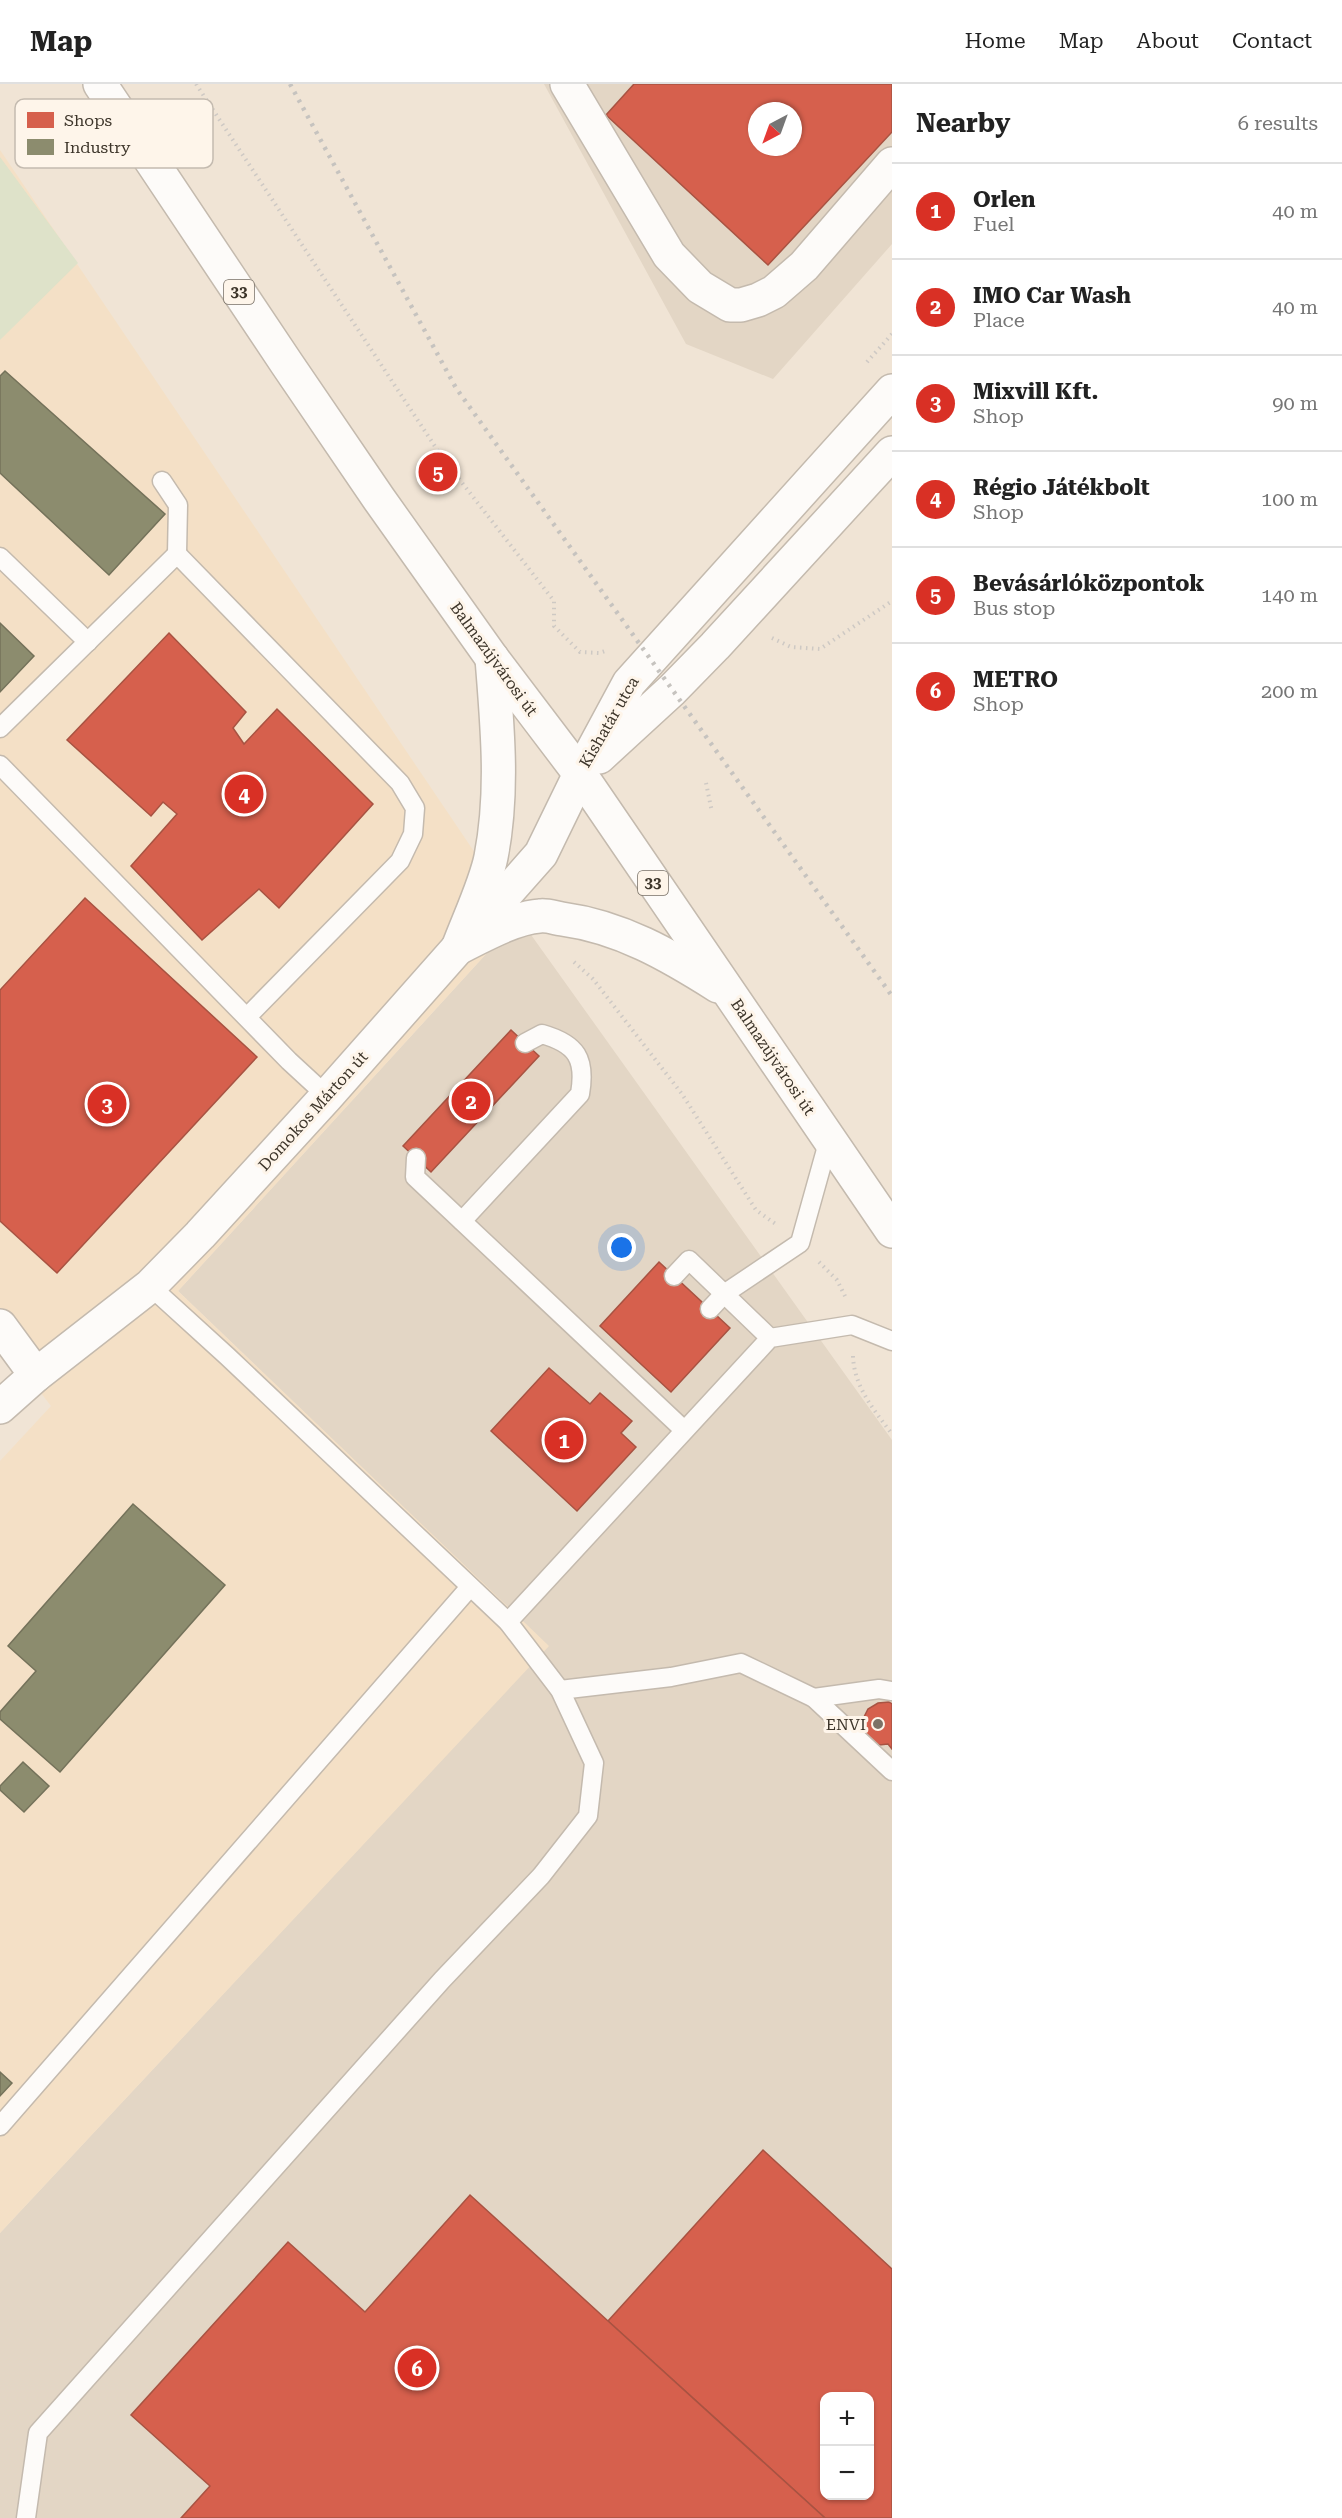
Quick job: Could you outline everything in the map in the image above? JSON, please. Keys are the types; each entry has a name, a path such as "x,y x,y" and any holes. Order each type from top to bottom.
{"street":[{"name":"Balmazújvárosi út","path":"100,84 110,99"},
{"path":"567,84 669,255 700,287 730,305 741,305 758,300 804,266 892,164"},
{"name":"Balmazújvárosi út","path":"156,168 286,364 492,658 580,774 892,1232"},
{"name":"Kishatár utca","path":"580,774 629,683 892,391"},
{"name":"Kishatár utca","path":"580,774 672,690 892,453"},
{"path":"458,948 491,858 495,825 498,739 492,658"},
{"name":"Domokos Márton út","path":"0,1407 36,1375 150,1287 200,1235 327,1096 541,854 580,774"},
{"path":"458,948 499,928 539,916 576,921 626,935 669,955 728,991"},
{"path":"0,1326 36,1375"}],"lane":[{"path":"0,728 177,554 178,505 162,481"},
{"path":"177,554 400,783 415,808 413,834 400,861 247,1017"},
{"path":"0,557 88,642"},
{"path":"0,765 327,1096"},
{"path":"462,1221 580,1094 583,1074 577,1055 561,1039 542,1034 525,1043"},
{"path":"710,1309 724,1294 800,1243 829,1139"},
{"path":"416,1158 415,1177 462,1221 610,1347 644,1380 684,1430"},
{"path":"674,1276 689,1260 771,1338"},
{"path":"26,2518 38,2433 442,1980 540,1876 588,1816 594,1763 560,1690 508,1622 227,1356 150,1287"},
{"path":"508,1622 771,1338 852,1325 892,1341"},
{"path":"0,2126 470,1587"},
{"path":"560,1690 671,1677 741,1663 814,1698 892,1771"},
{"path":"814,1698 879,1689 892,1691"}],"path":[{"path":"196,84 206,99"},
{"path":"213,110 442,457 554,601 554,626 580,652 599,653"},
{"path":"764,634 791,647 820,649 892,601"},
{"path":"706,783 712,812"},
{"path":"574,962 593,979 682,1094 756,1210 800,1243 837,1280 849,1304 853,1367 863,1394 892,1434"}],"shaded area":[{"path":"544,84 892,84 892,244 773,379 686,344"},
{"path":"0,150 519,918 178,1291 549,1646 0,2233 0,1461 51,1406 0,1340"},
{"path":"519,918 892,1440 892,2518 0,2518 0,2233 548,1646 178,1291"}],"green space":[{"path":"0,157 78,263 0,340"}],"building: Shops":[{"path":"634,84 892,84 892,132 768,265 606,115"},
{"path":"169,633 246,712 233,728 244,744 277,709 373,804 279,908 259,889 202,940 131,866 177,814 163,802 151,816 67,740"},
{"path":"85,898 257,1057 57,1273 0,1221 0,990"},
{"path":"511,1030 539,1056 431,1172 403,1146"},
{"path":"659,1262 730,1328 671,1392 600,1326"},
{"path":"549,1368 590,1404 600,1393 632,1421 621,1433 636,1447 577,1511 491,1431"},
{"name":"ENVI","path":"878,1703 892,1704 892,1749 888,1744 879,1745 869,1740 863,1730 863,1719 868,1709"},
{"path":"763,2150 892,2269 892,2518 825,2518 608,2321"},
{"path":"470,2195 825,2518 181,2518 210,2486 131,2415 288,2242 365,2312"}],"building: Industry":[{"path":"5,371 165,514 109,575 0,473 0,376"},
{"path":"0,623 34,656 0,692"},
{"path":"133,1504 225,1585 60,1772 0,1719 0,1712 36,1671 8,1646"},
{"path":"23,1762 49,1786 24,1812 0,1790 0,1786"},
{"path":"0,2072 12,2083 0,2096"}],"railway":[{"path":"290,84 456,388 892,996"}],"place":[{"name":"Bevásárlóközpontok","path":"438,472"},
{"name":"Régio Játékbolt","path":"244,794"},
{"name":"IMO Car Wash","path":"471,1101"},
{"name":"Mixvill Kft.","path":"107,1104"},
{"name":"Orlen","path":"564,1440"},
{"name":"ENVI","path":"878,1724"},
{"name":"METRO","path":"417,2368"}]}
